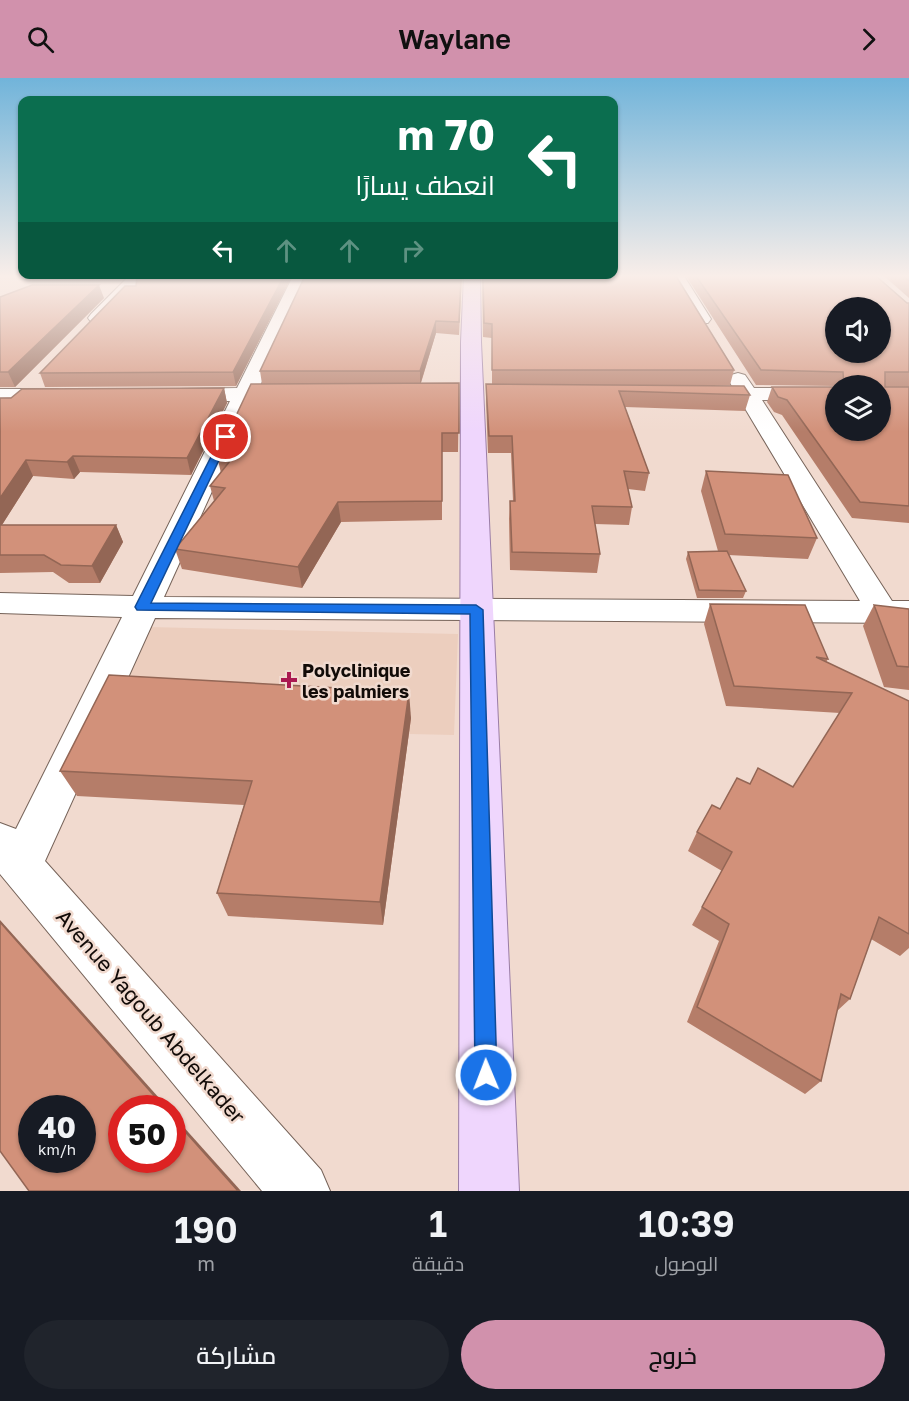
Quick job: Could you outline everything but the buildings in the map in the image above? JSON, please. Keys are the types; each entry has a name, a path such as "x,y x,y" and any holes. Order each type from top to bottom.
{"main road":[{"path":"471,328 489,1191"}],"street":[{"path":"11,853 142,607 277,328"},
{"path":"707,328 711,335"},
{"path":"729,365 896,612"},
{"path":"9,401 38,379"},
{"path":"164,396 306,394"},
{"path":"687,394 825,394"},
{"path":"9,401 80,396"},
{"path":"0,603 142,607 896,612"},
{"name":"Avenue Yagoub Abdelkader","path":"11,853 300,1191"}],"shaded area":[{"name":"Polyclinique les palmiers","path":"148,627 458,634 454,735 100,727"}],"place":[{"name":"Polyclinique les palmiers","path":"289,680"}],"route":[{"path":"226,437 142,607 476,610 486,1075"}]}
